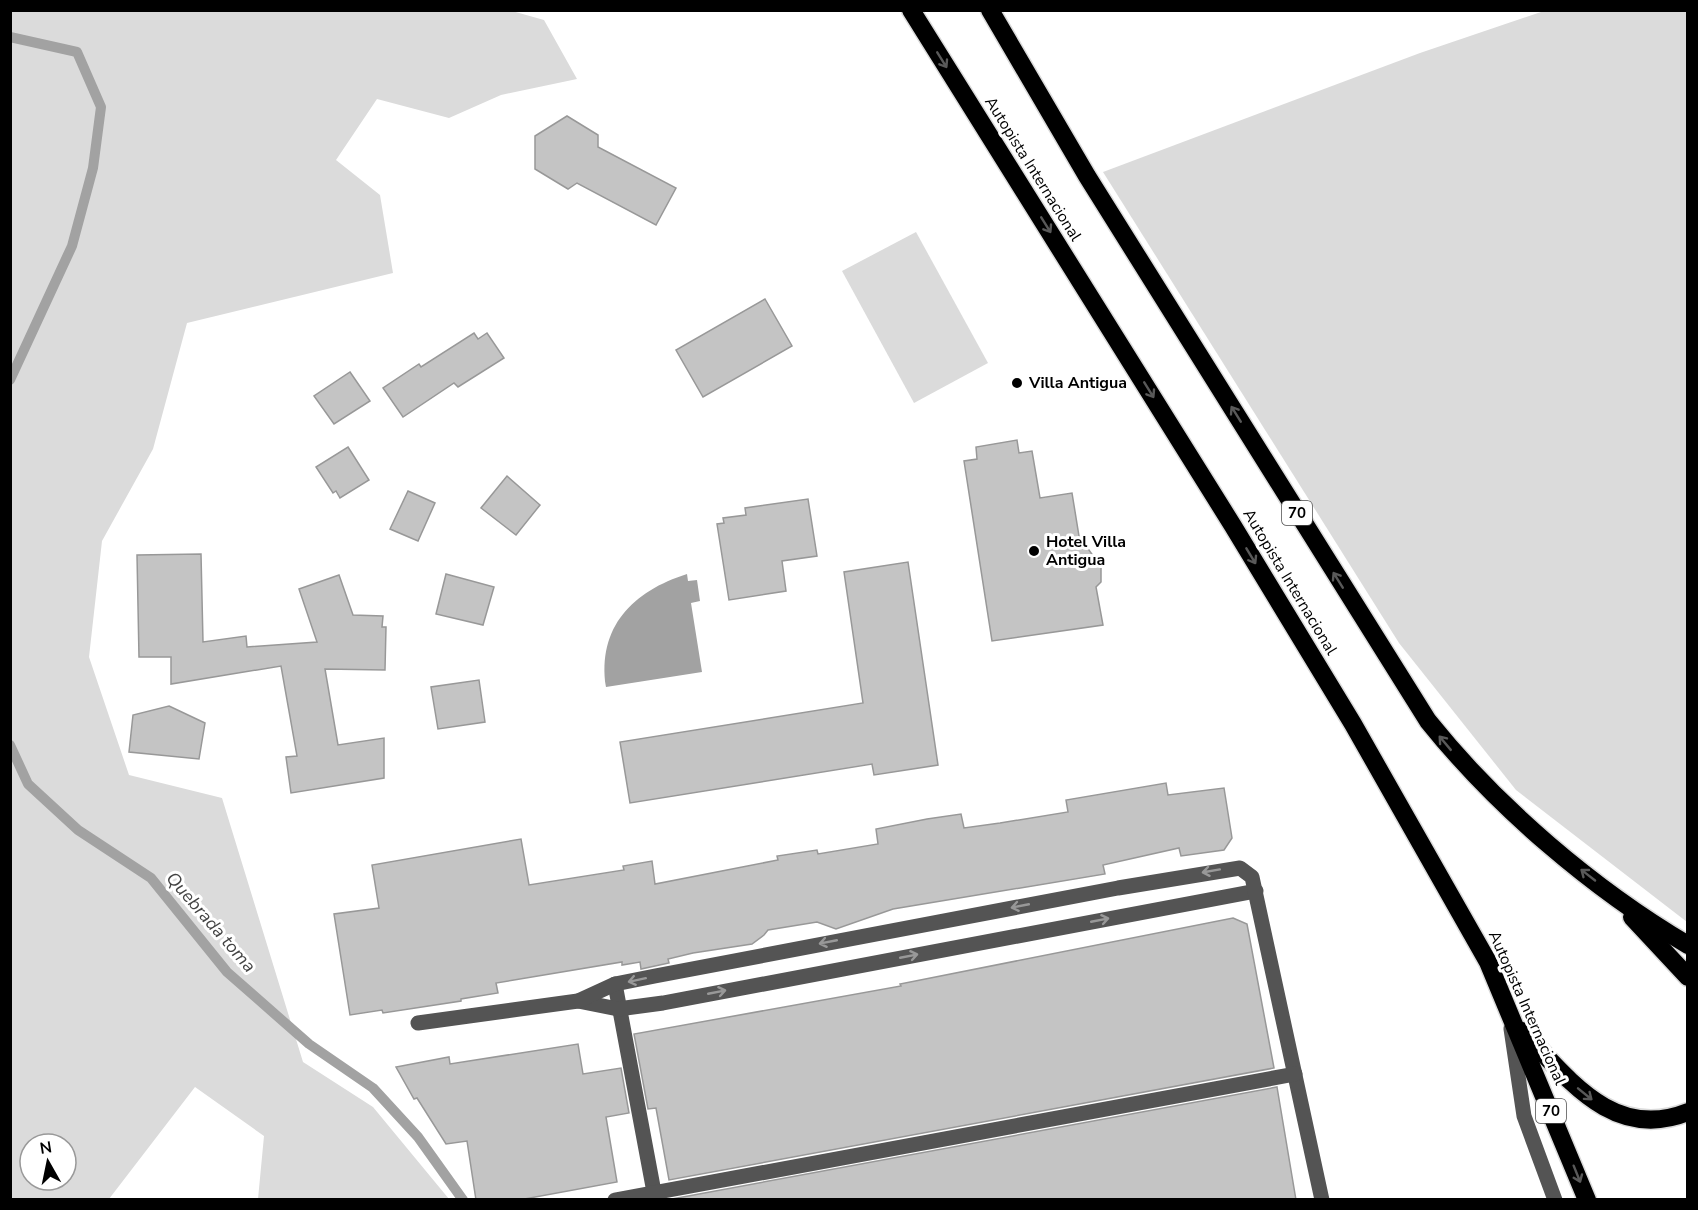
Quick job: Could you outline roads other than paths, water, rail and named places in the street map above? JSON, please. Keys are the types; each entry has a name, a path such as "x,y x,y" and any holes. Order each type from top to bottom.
{"highway":[{"name":"Autopista Internacional","path":"911,10 1209,487 1347,714 1488,962 1587,1200"},
{"name":"70","path":"990,10 1087,176 1428,721 1448,747 1503,801 1608,891 1688,945"},
{"path":"1608,891 1688,977"},
{"path":"1511,1016 1576,1086 1617,1115 1656,1121 1688,1112"}],"street":[{"path":"418,1023 578,1001 615,984 796,948 1230,868 1246,871 1252,877 1256,891 1322,1200"},
{"path":"578,1001 618,1009 675,1000 1256,891"},
{"path":"615,984 654,1191"},
{"path":"1511,1016 1524,1116 1555,1200"},
{"path":"615,1200 1295,1074"}],"waterway":[{"name":"Quebrada toma","path":"10,37 77,52 101,107 93,168 72,246 10,380"},
{"name":"Quebrada toma","path":"10,745 28,784 78,830 151,878 227,972 309,1044 373,1088 418,1137 463,1200"}],"place":[{"name":"Villa Antigua","path":"1017,383"},
{"name":"Hotel Villa Antigua","path":"1034,551"}]}
